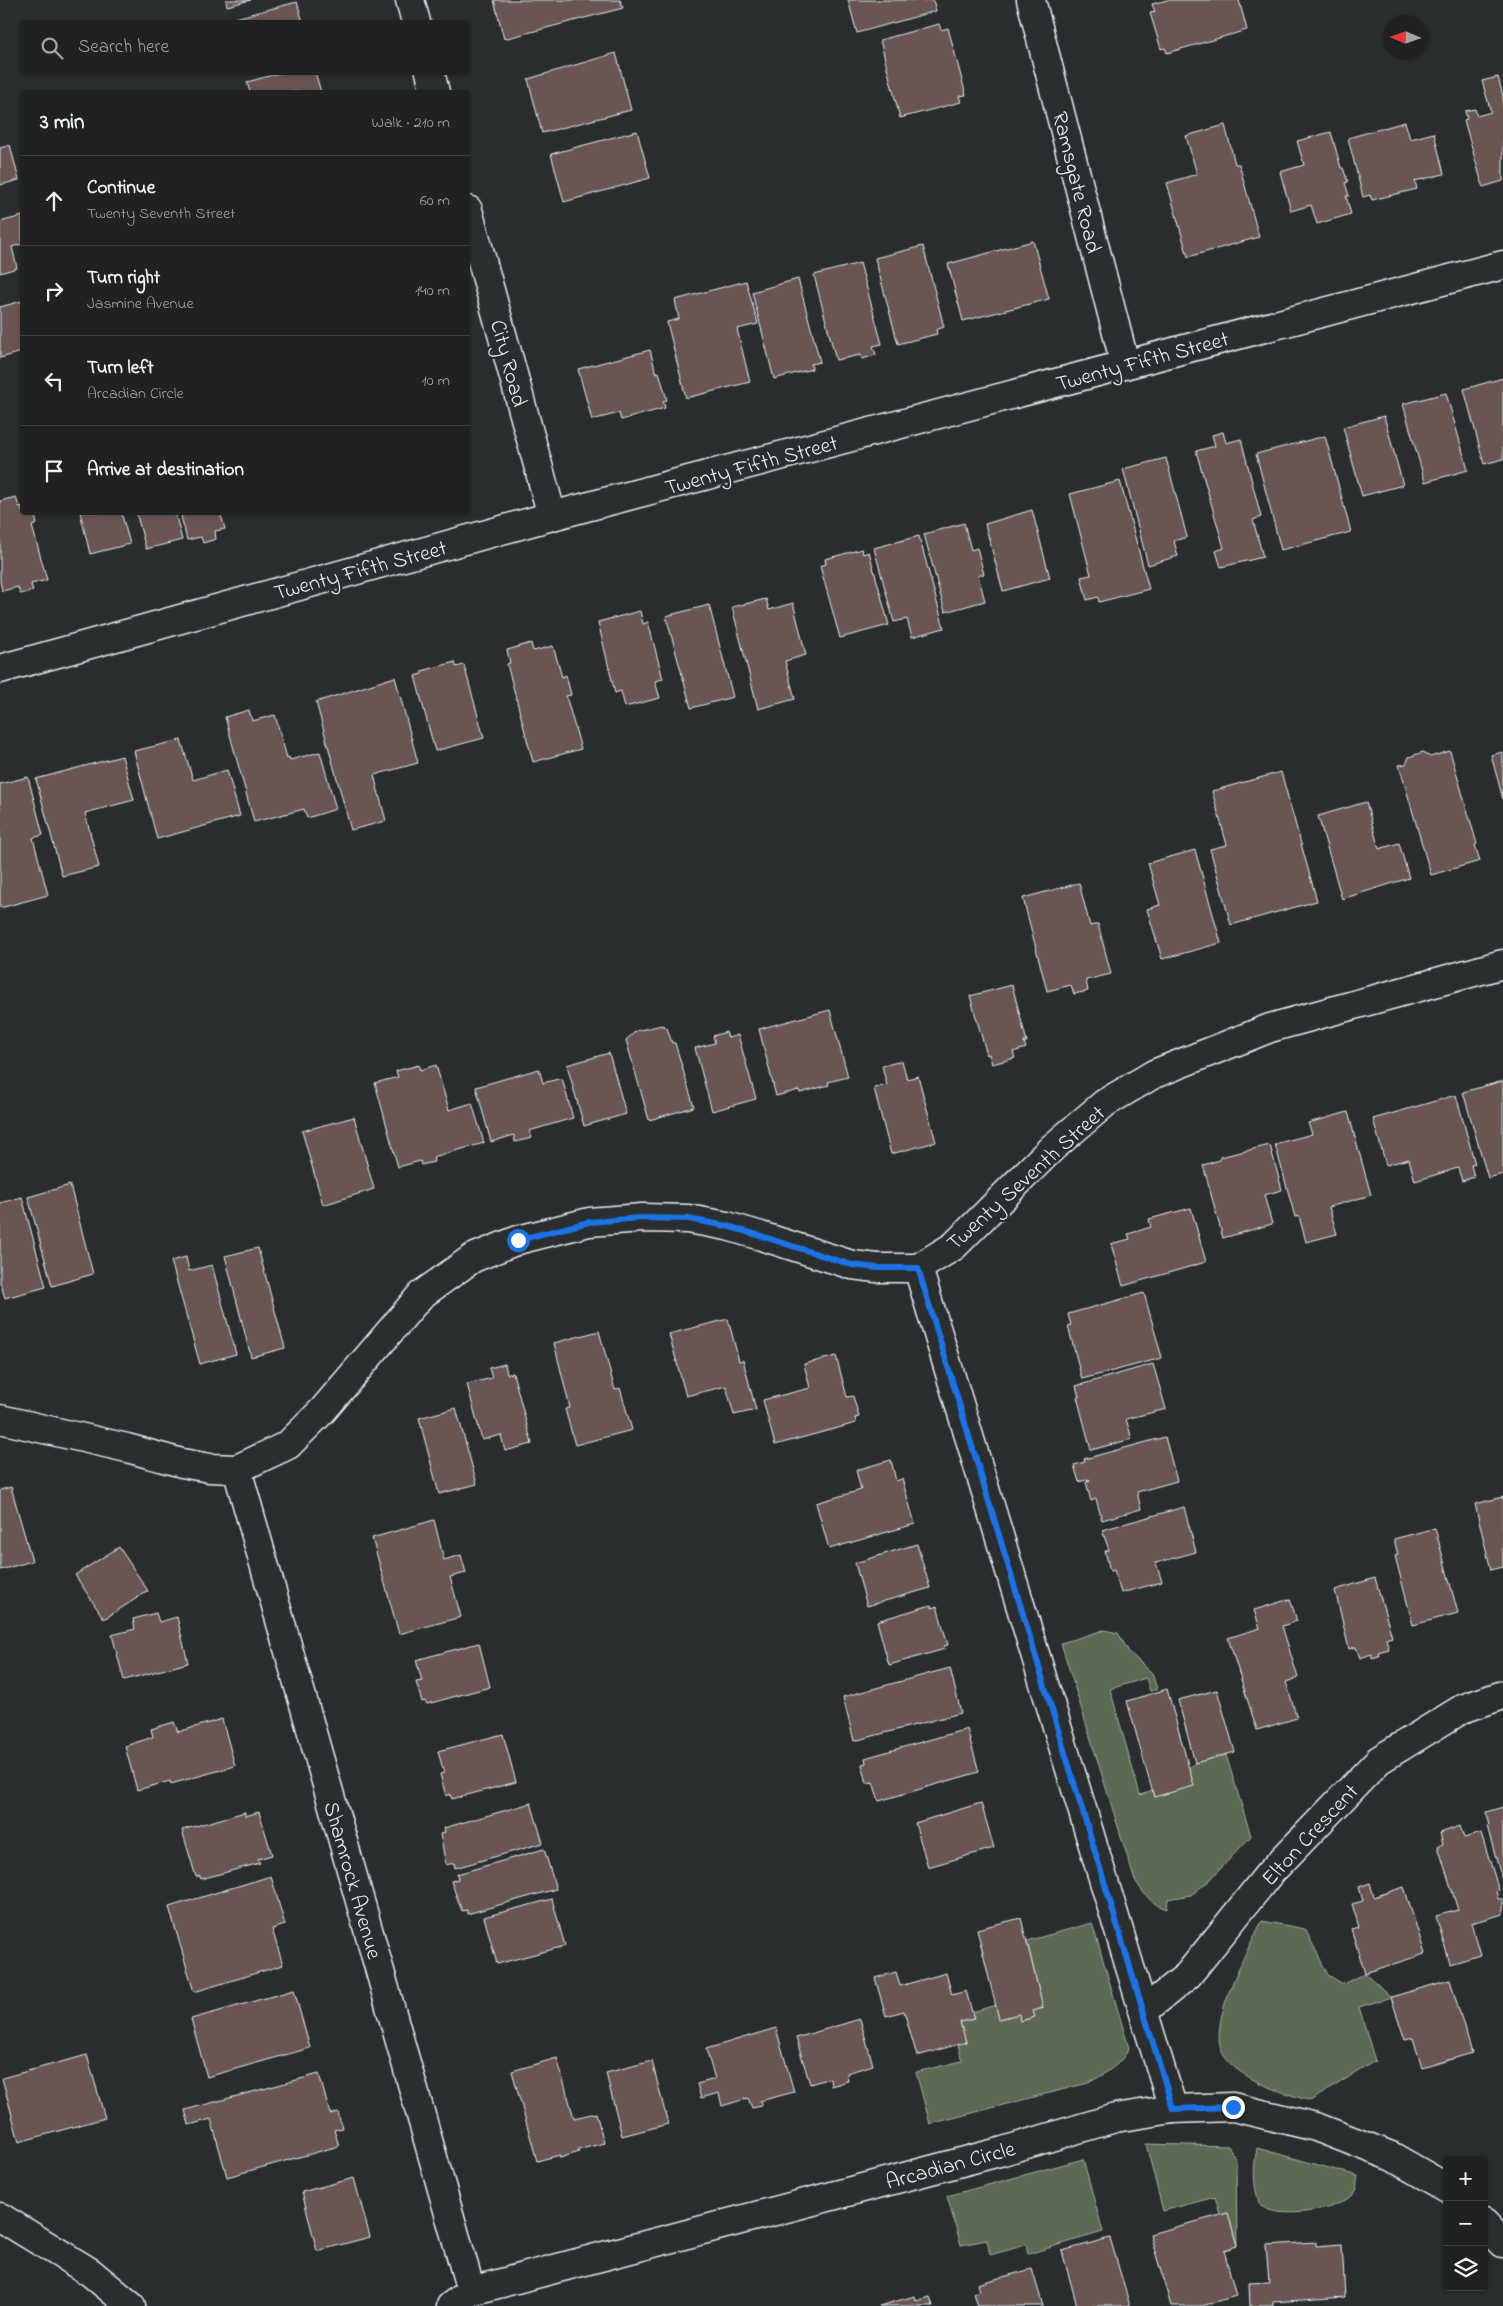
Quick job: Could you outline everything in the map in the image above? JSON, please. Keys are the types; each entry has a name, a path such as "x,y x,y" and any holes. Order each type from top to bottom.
{"street":[{"path":"410,0 415,20"},
{"name":"Ramsgate Road","path":"1032,0 1125,364"},
{"path":"431,75 434,90"},
{"name":"City Road","path":"470,217 552,516"},
{"name":"Twenty Fifth Street","path":"0,669 552,516 1503,265"},
{"name":"Twenty Seventh Street","path":"918,1268 954,1246 1052,1148 1105,1103 1154,1074 1270,1028 1503,964"},
{"path":"0,1419 100,1441 182,1463 209,1468 237,1469 288,1445 324,1410 420,1295 473,1258 518,1240 589,1222 642,1218 688,1219 727,1226 852,1265 877,1268 918,1268 1173,2109"},
{"name":"Shamrock Avenue","path":"237,1469 461,2298"},
{"name":"Elton Crescent","path":"1144,2011 1188,1975 1269,1874 1378,1760 1462,1709 1503,1694"},
{"name":"Arcadian Circle","path":"461,2298 1002,2151 1115,2118 1173,2109 1233,2107 1316,2128 1392,2156 1443,2186"},
{"path":"0,2217 90,2272 131,2306"},
{"path":"1488,2227 1503,2243"}],"green space":[{"path":"1104,1630 1118,1633 1129,1652 1152,1673 1157,1689 1150,1691 1146,1678 1110,1689 1140,1795 1153,1791 1154,1797 1195,1763 1226,1755 1251,1836 1210,1880 1191,1895 1168,1899 1167,1909 1147,1897 1134,1878 1061,1643"},
{"path":"1262,1921 1305,1929 1328,1975 1343,1984 1365,1973 1391,1997 1359,2007 1375,2061 1310,2101 1262,2084 1239,2071 1223,2054 1219,2041 1224,2007 1231,1987"},
{"path":"1092,1923 1129,2048 1122,2059 1088,2083 930,2124 916,2072 962,2061 958,2044 966,2042 960,2022 974,2019 972,2012 996,2005 1000,2019 1019,2014 1021,2021 1034,2017 1033,2011 1043,2008 1027,1941"},
{"path":"1146,2144 1228,2146 1236,2160 1237,2245 1228,2213 1220,2215 1215,2197 1163,2211"},
{"path":"1257,2148 1358,2176 1355,2191 1349,2198 1339,2203 1315,2211 1289,2213 1269,2210 1259,2203 1256,2189 1254,2170"},
{"path":"1083,2159 1103,2232 1028,2254 1026,2245 990,2255 987,2240 961,2245 947,2196"}],"building":[{"path":"226,0 251,0 227,6"},
{"path":"494,0 620,0 623,8 504,39"},
{"path":"848,0 933,0 936,11 857,33"},
{"path":"1167,0 1239,0 1247,30 1167,53 1165,48 1161,49 1150,13 1155,12 1152,4"},
{"path":"297,2 302,20 228,20"},
{"path":"939,24 941,30 948,28 966,95 959,96 961,102 900,118 880,40"},
{"path":"616,53 631,110 542,133 528,79"},
{"path":"273,75 316,75 320,90 249,90 247,82"},
{"path":"1498,77 1503,96 1503,181 1483,187 1464,120 1467,119 1465,111 1475,109 1477,116 1491,112 1482,81"},
{"path":"1405,122 1410,139 1434,133 1444,174 1415,181 1417,189 1372,200 1370,195 1363,197 1348,138"},
{"path":"1225,125 1235,164 1239,164 1259,237 1188,257 1167,183 1197,174 1186,136"},
{"path":"637,131 650,178 564,202 551,154"},
{"path":"1331,132 1341,168 1343,168 1348,182 1345,183 1349,196 1346,196 1351,214 1317,224 1311,205 1291,211 1280,172 1304,165 1297,141"},
{"path":"10,145 19,180 0,185 0,148"},
{"path":"20,217 20,245 12,247 17,268 0,273 0,222"},
{"path":"1033,241 1049,299 963,321 948,264"},
{"path":"923,246 944,327 936,330 937,334 898,344 875,258"},
{"path":"860,263 882,344 873,346 876,355 862,359 861,355 836,360 814,275"},
{"path":"798,279 820,362 811,364 812,369 774,379 752,292"},
{"path":"746,281 758,324 737,329 750,382 686,398 667,322 679,319 675,300"},
{"path":"20,302 20,353 0,358 0,307"},
{"path":"650,350 656,373 659,372 667,400 663,401 665,408 621,420 619,413 592,420 578,369"},
{"path":"1503,378 1503,459 1484,464 1464,389"},
{"path":"1446,393 1468,470 1425,482 1403,404"},
{"path":"1384,416 1403,485 1362,496 1343,427"},
{"path":"1223,432 1226,443 1241,439 1261,517 1253,520 1263,557 1221,567 1216,551 1224,548 1196,451 1215,446 1212,435"},
{"path":"1325,436 1351,532 1281,550 1256,454"},
{"path":"1166,458 1187,537 1174,541 1178,556 1148,565 1123,469"},
{"path":"1120,481 1149,589 1099,602 1098,597 1087,600 1081,577 1091,575 1070,494"},
{"path":"16,497 20,507 20,515 35,515 37,524 32,526 47,580 31,584 33,591 20,594 18,587 2,591 0,581 0,501"},
{"path":"1032,510 1050,578 1003,591 985,524"},
{"path":"81,515 122,515 130,544 90,554"},
{"path":"137,515 176,515 182,540 146,549"},
{"path":"181,515 221,515 225,529 215,531 216,539 203,543 201,537 187,540"},
{"path":"964,523 971,550 977,548 984,574 978,575 985,601 945,612 924,534"},
{"path":"919,536 944,628 912,637 907,619 894,622 874,548"},
{"path":"862,549 863,554 869,552 889,625 840,638 820,566 826,564 825,559"},
{"path":"766,599 769,610 793,603 806,655 785,661 795,699 758,709 732,607"},
{"path":"709,605 733,697 691,708 666,616"},
{"path":"640,611 643,624 648,622 663,679 655,681 660,698 625,707 621,691 615,693 598,622"},
{"path":"531,643 533,651 553,646 562,677 566,675 571,695 566,696 581,749 533,762 507,664 510,663 507,650"},
{"path":"455,662 456,667 464,665 484,738 435,751 415,676 422,674 422,671"},
{"path":"395,677 418,763 374,775 386,821 351,830 316,702"},
{"path":"249,710 252,721 275,715 287,758 289,757 290,760 320,752 336,809 307,818 304,809 254,822 225,717"},
{"path":"181,740 193,780 227,770 240,816 157,839 134,751"},
{"path":"1450,751 1477,844 1475,845 1480,861 1431,875 1399,765 1406,764 1409,757 1423,752 1430,757"},
{"path":"1503,752 1503,799 1491,755"},
{"path":"122,756 134,800 85,813 99,867 62,876 36,779"},
{"path":"1281,772 1317,901 1231,925 1210,849 1227,845 1212,791"},
{"path":"28,777 43,835 33,838 48,895 0,908 0,784"},
{"path":"1366,802 1379,849 1399,843 1409,878 1342,899 1318,816"},
{"path":"1195,850 1221,943 1162,959 1147,909 1160,905 1148,863"},
{"path":"1079,883 1090,926 1098,924 1111,974 1086,980 1088,991 1074,994 1071,985 1047,991 1023,898"},
{"path":"1012,985 1027,1042 1024,1042 1026,1048 1013,1052 1015,1058 992,1064 989,1054 987,1055 970,996"},
{"path":"830,1010 848,1077 828,1082 829,1085 800,1093 799,1090 776,1096 759,1029"},
{"path":"662,1025 667,1028 672,1043 675,1043 694,1107 649,1120 626,1040 636,1031"},
{"path":"726,1032 728,1038 738,1035 756,1099 712,1111 695,1048 715,1043 713,1036"},
{"path":"609,1053 626,1114 584,1126 567,1065"},
{"path":"902,1061 907,1079 918,1076 936,1142 891,1154 874,1088 887,1085 882,1066"},
{"path":"419,1065 420,1070 436,1065 449,1110 472,1103 484,1143 433,1157 434,1162 421,1165 420,1161 398,1167 375,1083 398,1077 396,1071"},
{"path":"539,1069 543,1083 562,1078 573,1118 529,1131 532,1138 515,1142 514,1135 491,1142 476,1087"},
{"path":"1503,1081 1503,1174 1488,1178 1463,1092"},
{"path":"1456,1095 1475,1164 1471,1165 1474,1177 1462,1181 1458,1168 1415,1181 1409,1159 1386,1165 1373,1119"},
{"path":"1348,1112 1371,1195 1329,1207 1337,1234 1306,1242 1299,1216 1295,1217 1275,1144 1312,1134 1308,1123"},
{"path":"354,1117 374,1189 323,1205 302,1131"},
{"path":"1270,1145 1282,1190 1264,1195 1272,1224 1223,1238 1203,1165 1220,1160 1220,1157"},
{"path":"70,1185 93,1274 52,1286 28,1197"},
{"path":"22,1197 46,1287 5,1298 0,1282 0,1203"},
{"path":"1191,1208 1206,1262 1123,1286 1111,1244 1130,1239 1128,1234 1151,1227 1149,1219"},
{"path":"258,1248 285,1348 251,1357 225,1256"},
{"path":"186,1257 189,1271 212,1265 236,1354 200,1364 171,1261"},
{"path":"1144,1293 1162,1358 1082,1379 1068,1326 1071,1325 1068,1314"},
{"path":"728,1319 739,1361 743,1360 756,1410 734,1415 726,1386 686,1396 669,1334"},
{"path":"599,1331 615,1390 620,1388 632,1430 575,1445 565,1409 570,1408 554,1343"},
{"path":"836,1356 847,1397 853,1396 859,1417 855,1418 856,1423 775,1445 763,1400 810,1388 804,1364"},
{"path":"505,1364 507,1374 513,1373 532,1444 505,1451 501,1435 482,1440 467,1384 492,1378 489,1368"},
{"path":"1153,1364 1166,1409 1126,1419 1132,1439 1091,1450 1077,1397 1079,1397 1076,1386"},
{"path":"456,1408 477,1484 439,1494 419,1418"},
{"path":"1165,1437 1177,1481 1137,1492 1141,1509 1102,1520 1096,1499 1091,1501 1086,1482 1090,1481 1089,1479 1079,1482 1074,1465 1085,1462 1084,1459"},
{"path":"891,1460 896,1481 902,1479 915,1524 829,1549 816,1503 861,1490 856,1470"},
{"path":"11,1487 32,1561 0,1570 0,1490"},
{"path":"1503,1497 1503,1567 1491,1570 1475,1504"},
{"path":"1184,1507 1196,1552 1156,1563 1162,1582 1121,1593 1114,1570 1110,1571 1105,1551 1109,1550 1102,1530"},
{"path":"434,1520 444,1560 461,1555 466,1573 450,1577 461,1617 399,1634 372,1538"},
{"path":"1435,1528 1458,1613 1413,1625 1395,1556 1398,1555 1394,1539"},
{"path":"917,1544 930,1588 867,1606 855,1563"},
{"path":"119,1547 148,1591 104,1619 75,1575"},
{"path":"1375,1578 1392,1637 1386,1639 1389,1649 1378,1652 1379,1656 1372,1658 1372,1654 1360,1658 1356,1647 1349,1649 1335,1590"},
{"path":"1290,1599 1297,1621 1282,1626 1298,1678 1286,1682 1297,1718 1257,1730 1228,1638 1260,1628 1254,1610"},
{"path":"931,1605 932,1608 937,1606 948,1645 944,1646 945,1649 889,1665 877,1621"},
{"path":"156,1613 159,1622 177,1617 188,1663 124,1680 112,1635 135,1629 133,1619"},
{"path":"479,1643 490,1687 427,1704 425,1701 422,1702 416,1682 422,1681 416,1660"},
{"path":"950,1668 961,1713 854,1741 843,1697"},
{"path":"1167,1689 1194,1786 1154,1797 1127,1701"},
{"path":"1217,1690 1235,1752 1195,1763 1178,1700"},
{"path":"222,1719 235,1766 171,1784 170,1781 137,1790 125,1746 153,1737 151,1729 174,1722 178,1732"},
{"path":"967,1729 979,1772 879,1801 873,1782 867,1783 862,1764 866,1763 865,1758"},
{"path":"503,1734 516,1782 452,1799 450,1794 446,1796 440,1774 444,1773 438,1751"},
{"path":"531,1803 543,1843 455,1868 454,1863 446,1865 440,1834 445,1832 444,1828"},
{"path":"981,1803 994,1848 928,1867 915,1823"},
{"path":"1503,1807 1503,1883 1487,1826 1490,1825 1486,1812"},
{"path":"245,1812 245,1816 259,1812 272,1855 258,1859 260,1863 201,1879 200,1876 196,1877 182,1830"},
{"path":"1460,1826 1464,1838 1481,1833 1499,1890 1496,1891 1498,1899 1503,1899 1503,1914 1471,1923 1480,1955 1450,1964 1436,1916 1458,1910 1438,1846 1443,1844 1440,1833"},
{"path":"544,1849 556,1889 467,1914 467,1910 462,1911 451,1881 458,1879 457,1874"},
{"path":"271,1876 285,1925 272,1929 283,1965 194,1992 169,1907"},
{"path":"1370,1883 1374,1897 1404,1887 1425,1954 1365,1973 1351,1929 1359,1927 1352,1904 1363,1901 1359,1887"},
{"path":"552,1899 565,1946 497,1964 484,1917"},
{"path":"1021,1918 1043,2008 1033,2011 1035,2017 1020,2021 1019,2014 999,2019 977,1929"},
{"path":"896,1972 900,1986 946,1973 952,1995 966,1991 974,2019 960,2022 966,2042 917,2056 904,2011 886,2016 875,1978"},
{"path":"1450,1980 1472,2053 1422,2068 1413,2038 1405,2040 1391,1997"},
{"path":"294,1990 310,2048 207,2077 191,2019"},
{"path":"860,2019 873,2065 847,2073 848,2081 831,2086 830,2078 810,2084 796,2038"},
{"path":"776,2028 794,2092 760,2101 762,2106 752,2108 748,2098 722,2106 719,2093 701,2098 697,2084 715,2079 706,2049"},
{"path":"87,2055 105,2118 19,2142 2,2078"},
{"path":"557,2058 574,2118 596,2113 604,2143 578,2150 579,2152 560,2158 560,2155 537,2161 512,2071"},
{"path":"652,2061 668,2124 622,2136 606,2073"},
{"path":"319,2074 330,2114 338,2112 342,2128 334,2130 339,2146 227,2177 211,2119 189,2125 185,2110"},
{"path":"354,2178 370,2237 317,2251 302,2192"},
{"path":"1228,2213 1237,2246 1224,2250 1236,2296 1202,2306 1171,2306 1150,2234"},
{"path":"1110,2238 1130,2306 1077,2306 1062,2251"},
{"path":"1316,2242 1316,2246 1342,2244 1345,2297 1273,2302 1273,2306 1250,2306 1249,2283 1269,2282 1266,2245"},
{"path":"1032,2269 1043,2306 977,2306 973,2293 979,2291 977,2284"},
{"path":"915,2296 916,2301 930,2297 933,2306 879,2306"}],"route":[{"path":"518,1240 589,1222 642,1218 688,1219 727,1226 852,1265 877,1268 918,1268 1173,2109 1233,2107"}]}
